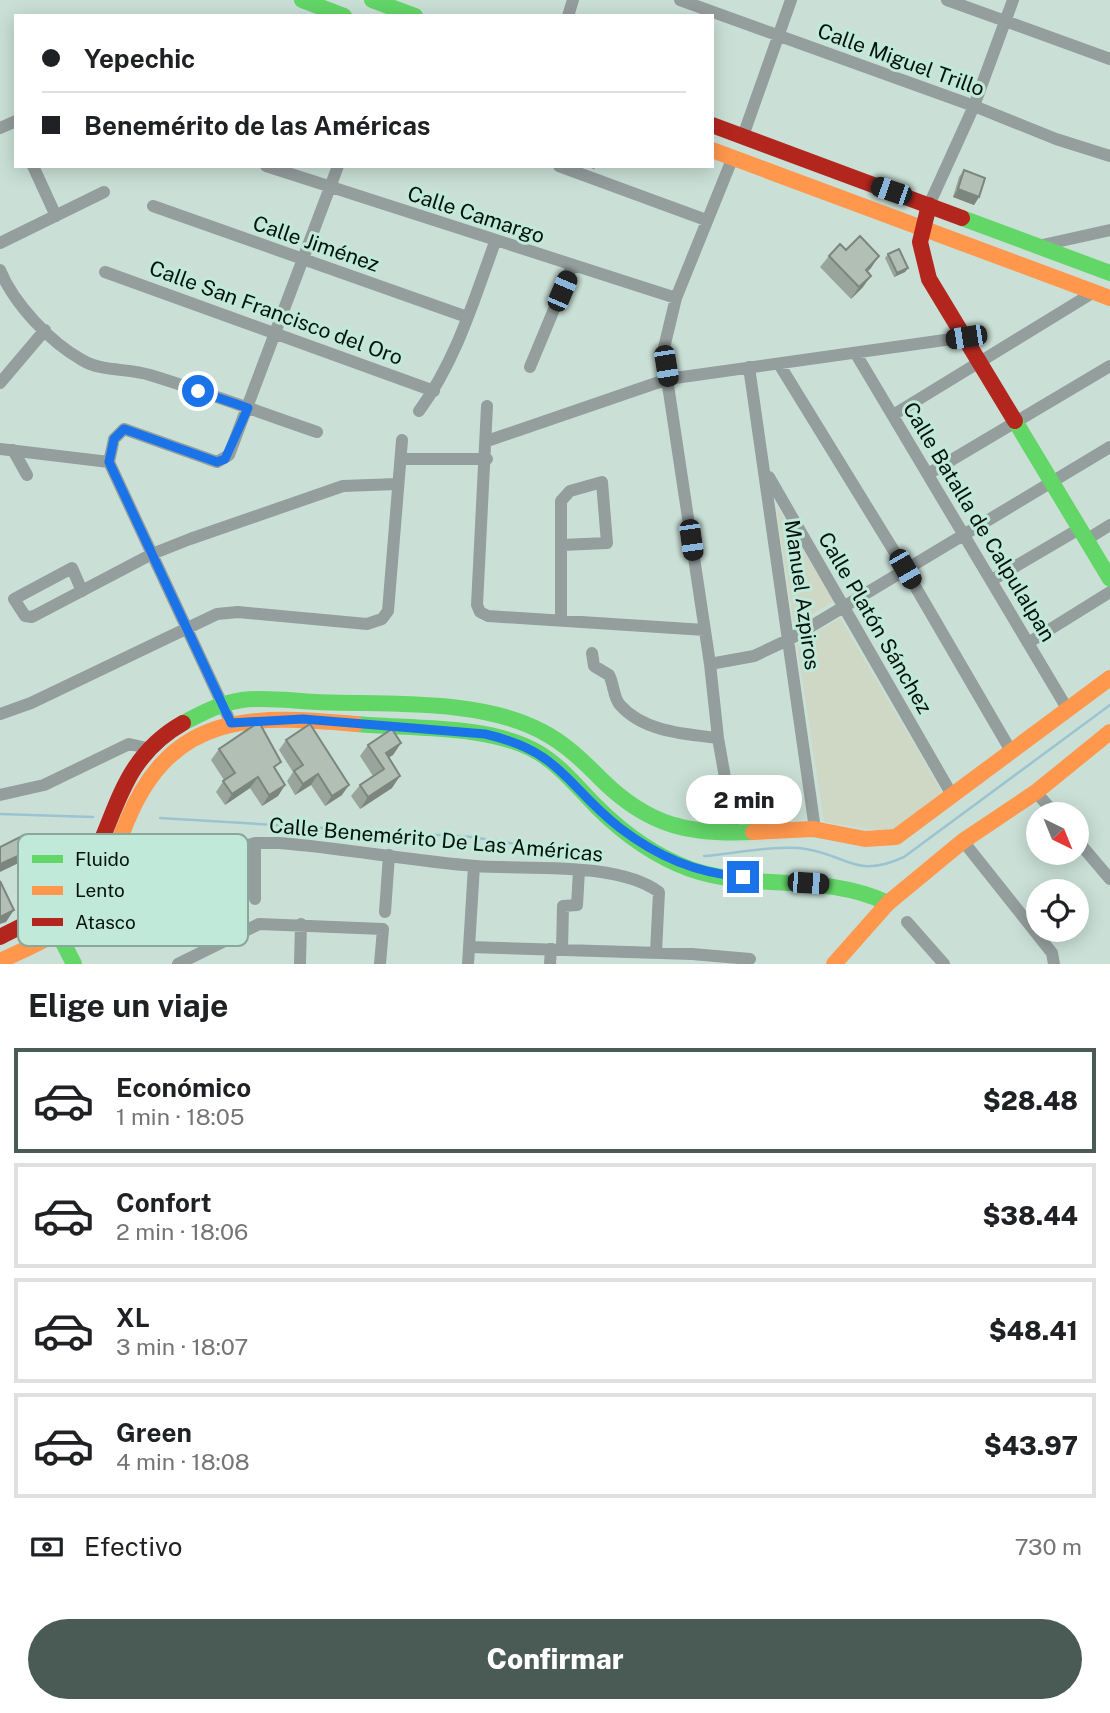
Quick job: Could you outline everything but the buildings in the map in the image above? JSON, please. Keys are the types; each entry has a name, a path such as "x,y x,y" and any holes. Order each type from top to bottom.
{"street":[{"path":"302,0 339,14"},
{"name":"Calle Miguel Trillo","path":"680,0 974,106 1055,139 1110,156"},
{"path":"743,136 791,0"},
{"path":"947,0 1110,59"},
{"path":"1013,0 974,106 920,226 919,251 924,267 1110,579"},
{"path":"381,1 410,14"},
{"path":"714,126 1034,247 1110,273"},
{"path":"714,151 1110,298"},
{"path":"733,157 676,298 664,337 718,738 736,834"},
{"path":"34,168 56,216"},
{"name":"Calle Camargo","path":"272,168 676,298"},
{"path":"231,723 109,462 114,439 121,430 129,430 217,462 225,459 248,408 337,168"},
{"path":"564,168 706,220"},
{"path":"0,243 104,192"},
{"name":"Calle Jiménez","path":"153,206 302,261 467,317"},
{"path":"1034,247 1110,230"},
{"path":"419,411 434,391 467,317 495,242"},
{"path":"530,367 572,266"},
{"name":"Calle San Francisco del Oro","path":"105,272 434,391"},
{"path":"1,279 45,330 83,361 97,367 148,374 317,432"},
{"path":"892,415 1094,292"},
{"path":"0,383 45,330"},
{"path":"487,441 668,379 966,337"},
{"name":"Calle Batalla de Calpulalpan","path":"856,354 1068,710"},
{"path":"779,364 905,569 1011,751"},
{"path":"928,474 1110,366"},
{"name":"Manuel Azpiros","path":"749,367 790,639 815,829"},
{"path":"487,406 487,459 477,605 480,612 488,616 705,630"},
{"path":"0,714 32,703 187,626 217,614 238,612 367,624 383,619 388,611 402,440"},
{"path":"710,664 754,656 790,639 1110,447"},
{"path":"7,449 109,462"},
{"path":"7,449 26,475"},
{"path":"401,459 487,459"},
{"name":"Calle Platón Sánchez","path":"765,470 841,607 953,795"},
{"path":"561,620 562,498 570,491 602,482 607,542 562,545"},
{"path":"82,591 72,568 14,600 27,617 82,591 152,554 343,486 397,484"},
{"path":"992,580 1082,534 1110,525"},
{"path":"1028,643 1110,592"},
{"path":"592,653 594,666 609,675 618,701 626,710 667,731 718,738"},
{"path":"101,834 128,775 147,748 190,719 221,704 278,699 488,714 534,726 553,737 633,810 664,824 711,834 815,829 876,841 887,840 896,837 1110,678"},
{"path":"485,734 488,714"},
{"path":"122,834 137,800 159,768 191,743 231,723 303,719 485,734 535,751 558,766 619,827 650,848 692,869 717,875 841,886 888,903"},
{"path":"834,964 888,903 963,841 1036,792 1110,732"},
{"path":"0,795 44,785 129,744 147,748"},
{"path":"1036,792 1045,802"},
{"path":"633,810 650,848"},
{"path":"650,848 651,838 657,828 664,824"},
{"path":"963,841 1054,961"},
{"path":"255,843 255,899"},
{"name":"Calle Benemérito De Las Américas","path":"248,845 255,843 329,846 474,866 579,871 640,881 659,892 656,952"},
{"path":"1089,854 1110,879"},
{"path":"385,912 389,855"},
{"path":"468,964 474,866"},
{"path":"550,964 556,950 563,906 577,905 579,871"},
{"path":"907,922 944,964"},
{"path":"248,929 259,924 383,929 380,964"},
{"path":"300,964 301,924"},
{"path":"0,937 18,928"},
{"path":"0,961 35,946"},
{"path":"65,946 74,964"},
{"path":"178,964 214,946"},
{"path":"469,947 656,952 691,959 750,959"}],"green space":[{"path":"776,505 834,601 794,625"},
{"path":"840,618 942,792 890,832 824,822 797,644"}],"waterway":[{"path":"704,856 770,848 796,848 821,852 863,866 888,863 904,857 1110,705"},
{"path":"0,814 93,817"},
{"path":"160,818 472,837 553,850 604,852"}],"traffic: fast":[{"path":"302,0 339,14"},
{"path":"372,0 410,14"},
{"path":"962,218 1110,273"},
{"path":"1015,421 1110,579"},
{"path":"183,723 219,706 251,699 431,705 489,713 516,720 558,741 620,796 654,818 709,832 753,832"},
{"path":"356,724 475,732 520,744 555,765 629,835 677,864 715,876 740,880 838,888 888,903"},
{"path":"65,946 74,964"}],"traffic: slow":[{"path":"714,151 1110,298"},
{"path":"753,832 813,829 865,839 896,837 1110,678"},
{"path":"122,834 146,785 168,758 193,739 220,728 251,721 356,724"},
{"path":"834,964 888,903 963,841 1036,792 1110,732"},
{"path":"0,961 32,946"}],"traffic: jam":[{"path":"714,126 962,218"},
{"path":"929,205 920,242 929,279 1015,421"},
{"path":"103,834 127,780 141,759 159,740 183,723"},
{"path":"0,937 18,928"}],"route":[{"path":"198,391 248,408 225,459 217,462 124,429 114,439 109,462 231,723 262,719 303,719 485,734 508,740 535,751 558,766 619,827 655,852 692,869 743,877"}]}
